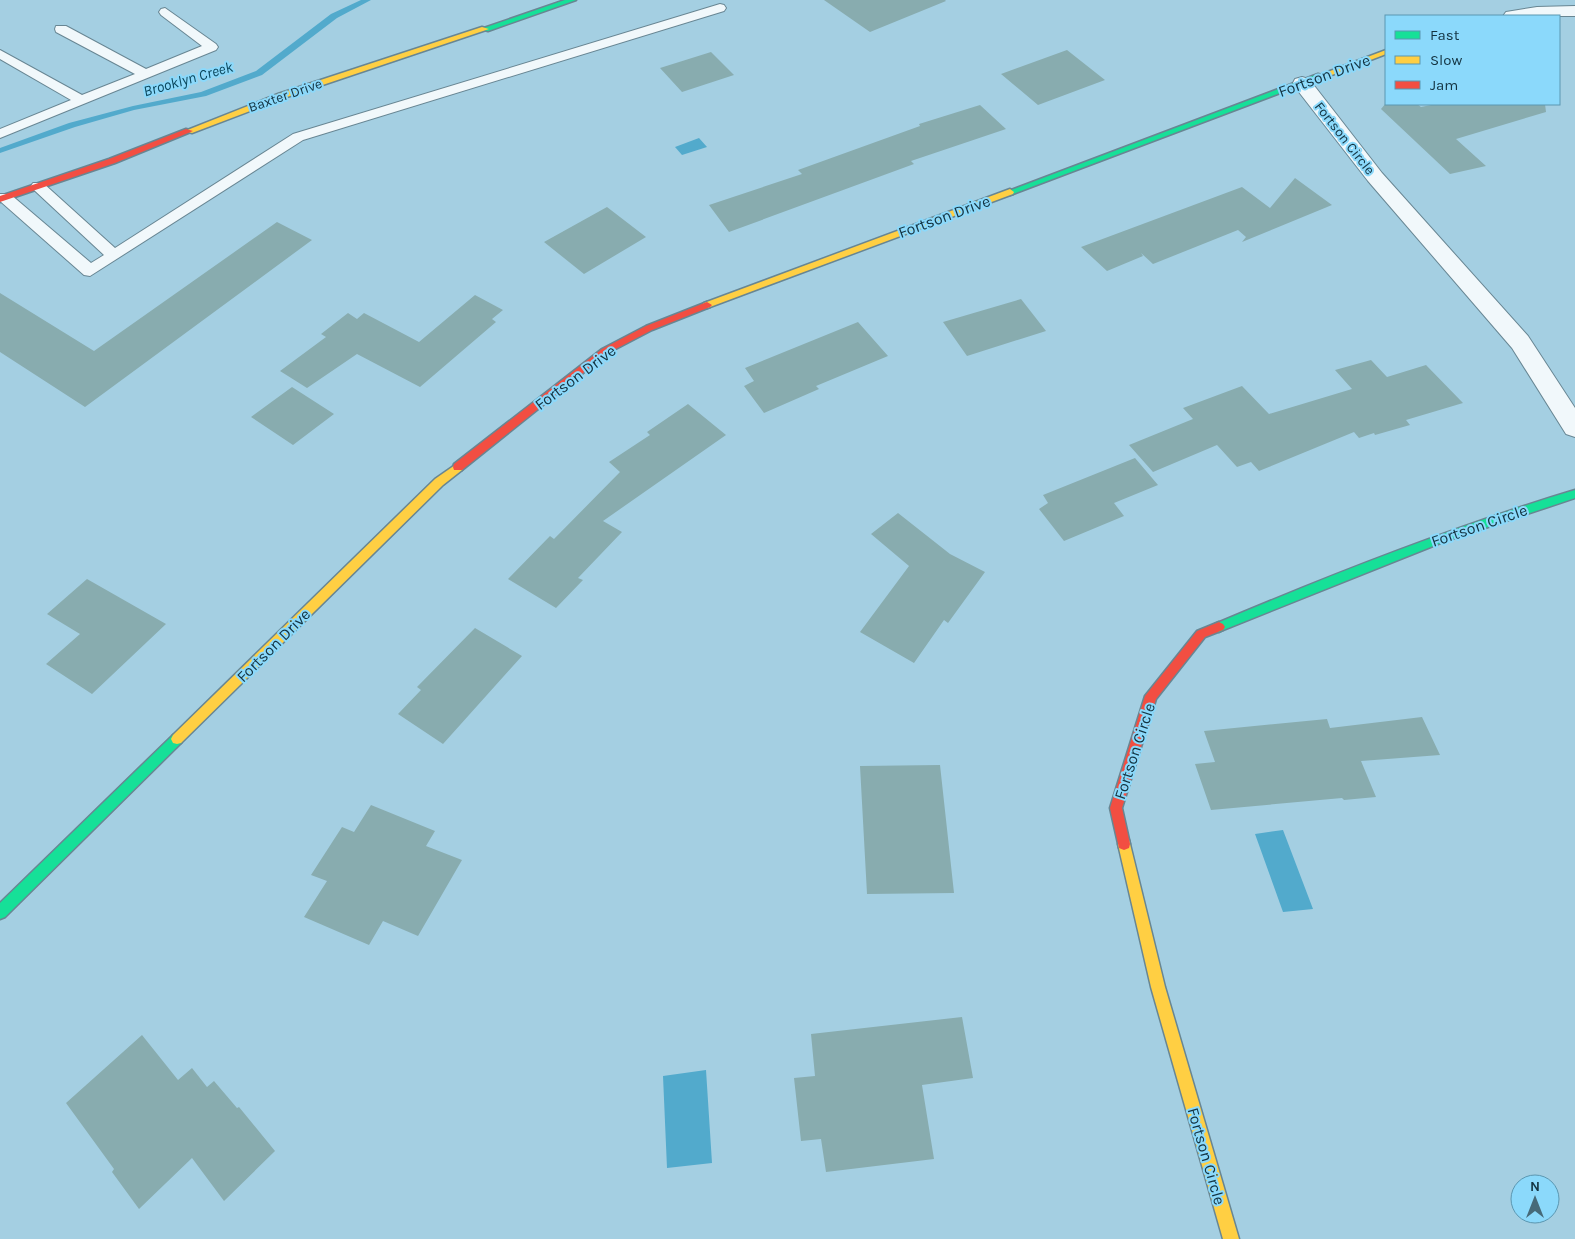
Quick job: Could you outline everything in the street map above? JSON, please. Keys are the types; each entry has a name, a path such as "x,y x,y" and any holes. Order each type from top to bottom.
{"street":[{"name":"Baxter Drive","path":"3,198 112,161 281,96 572,0"},
{"path":"1518,15 1537,12 1575,11"},
{"name":"Fortson Drive","path":"0,912 439,482 605,351 649,328 729,296 1385,52"},
{"name":"Fortson Circle","path":"1302,83 1375,177 1520,342 1575,428"},
{"name":"Fortson Circle","path":"1231,1239 1158,987 1116,808 1151,696 1201,634 1367,565 1533,506 1575,494"}],"lane":[{"path":"3,198 90,271 298,137 719,3"},
{"path":"0,134 211,47 166,12"},
{"path":"61,30 145,74"},
{"path":"0,54 81,100"},
{"path":"0,121 14,128"},
{"path":"38,186 114,255"}],"water":[{"path":"699,138 707,147 682,155 675,147"},
{"path":"1283,830 1313,909 1283,912 1255,834"},
{"path":"706,1070 712,1163 667,1168 663,1076"}],"building":[{"path":"824,0 945,0 946,1 870,32"},
{"path":"1067,50 1105,80 1038,105 1001,74"},
{"path":"711,52 734,75 682,92 660,68"},
{"path":"1385,104 1418,105 1421,107 1431,105 1545,105 1546,112 1456,139 1486,166 1450,174 1381,109"},
{"path":"980,105 1006,129 911,161 914,164 729,232 709,205 802,174 798,170 920,126 919,124"},
{"path":"1295,178 1332,205 1242,242 1246,237 1238,230 1153,264 1141,253 1143,256 1107,271 1081,247 1242,187 1270,208"},
{"path":"607,207 646,237 584,274 544,242"},
{"path":"277,222 312,240 85,407 0,352 0,293 94,351"},
{"path":"475,295 503,310 492,319 496,322 420,387 357,354 307,388 280,371 326,337 321,334 348,313 357,319 364,313 419,342"},
{"path":"1021,299 1046,331 967,356 943,322"},
{"path":"858,322 888,356 816,386 819,389 764,413 744,386 754,381 745,368"},
{"path":"1371,360 1387,377 1426,365 1463,403 1406,420 1410,425 1375,435 1374,433 1359,438 1354,432 1259,471 1251,462 1237,467 1217,445 1153,472 1129,445 1193,419 1183,408 1242,386 1269,414 1352,389 1335,370"},
{"path":"292,387 334,414 293,445 251,417"},
{"path":"688,404 726,435 603,521 622,532 578,578 583,580 556,608 508,579 550,536 554,539 620,472 609,462 650,435 647,432"},
{"path":"1135,458 1158,485 1114,503 1124,516 1064,541 1039,509 1048,503 1043,495"},
{"path":"898,513 950,554 985,572 948,623 944,620 914,663 860,632 909,566 871,534"},
{"path":"87,579 166,624 92,694 46,664 80,634 47,614"},
{"path":"475,628 522,656 443,744 398,714 421,690 417,687"},
{"path":"1422,717 1440,755 1361,761 1376,797 1344,800 1342,798 1211,810 1195,764 1215,762 1204,731 1327,719 1330,728"},
{"path":"940,765 954,893 867,894 860,766"},
{"path":"371,805 435,831 426,846 462,860 418,936 383,921 369,945 304,917 327,881 311,875 342,827 354,832"},
{"path":"962,1017 973,1078 922,1085 934,1159 826,1172 821,1139 801,1141 794,1078 815,1076 811,1034"},
{"path":"142,1035 178,1080 192,1068 207,1087 214,1081 237,1108 239,1107 275,1151 224,1201 192,1158 139,1209 112,1172 114,1169 66,1103"}],"waterway":[{"name":"Brooklyn Creek","path":"0,151 72,125 133,108 203,94 259,73 334,16 367,0"}],"traffic: fast":[{"path":"485,29 572,0"},
{"path":"1010,192 1321,76"},
{"path":"1219,627 1440,539 1575,494"},
{"path":"0,912 177,739"}],"traffic: slow":[{"path":"189,131 281,96 485,29"},
{"path":"1321,76 1385,52"},
{"path":"707,305 1010,192"},
{"path":"177,739 439,482 458,467"},
{"path":"1124,844 1158,987 1231,1239"}],"traffic: jam":[{"path":"0,199 112,161 189,131"},
{"path":"458,467 605,351 649,328 707,305"},
{"path":"1124,844 1116,808 1151,696 1201,634 1219,627"}]}
